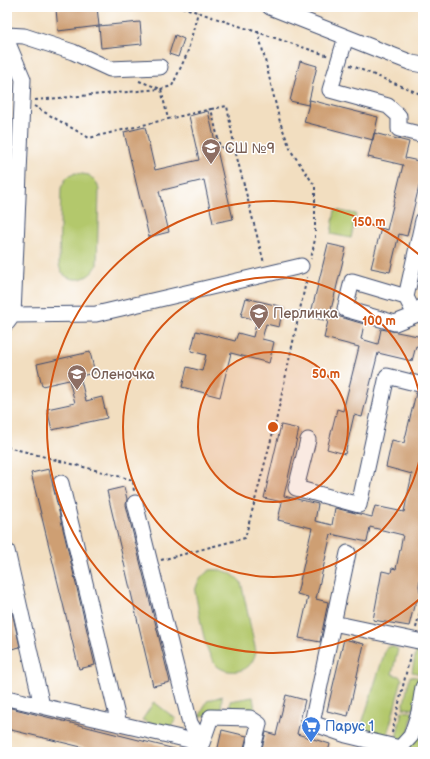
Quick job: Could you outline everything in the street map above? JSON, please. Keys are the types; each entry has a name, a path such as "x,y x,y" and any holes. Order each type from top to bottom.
{"street":[{"path":"270,7 412,63 423,65"},
{"path":"7,35 24,36 73,52 110,69 160,66"},
{"path":"346,37 330,90 388,106 399,116 399,129 423,135"},
{"path":"7,41 23,79 10,319 96,314 267,274 306,268"},
{"path":"406,296 423,220"},
{"path":"352,282 406,296 419,310 396,323 345,309 352,282"},
{"path":"308,440 296,488 359,505 387,376 423,386"},
{"path":"61,483 119,724"},
{"path":"135,503 190,723 202,743"},
{"path":"7,551 42,706"},
{"path":"348,553 312,723 346,735 400,748 411,736 421,712 423,687"},
{"path":"333,623 418,641"},
{"path":"7,698 202,743"},
{"path":"202,743 211,717 250,718 259,724 252,752"}],"path":[{"path":"182,7 258,31 339,60 423,95"},
{"path":"150,562 245,538 276,421 306,268 315,239 315,186 291,151 280,122 258,31"},
{"path":"132,78 161,89 168,119"},
{"path":"22,101 89,138 227,106 235,150 267,274"},
{"path":"211,109 220,147 235,150"},
{"path":"7,447 133,480 135,503"},
{"path":"389,746 418,641 423,599"}],"green space":[{"path":"75,173 89,175 97,183 99,190 97,265 88,276 76,279 65,275 61,271 59,264 61,188 66,178"},
{"path":"335,210 356,214 351,238 331,234"},
{"path":"210,570 227,572 241,582 256,652 250,664 245,669 227,671 217,666 212,660 205,642 195,592 200,580"},
{"path":"391,646 398,649 392,674 399,676 402,679 386,740 359,733 386,648"},
{"path":"416,651 423,661 421,674 412,672"},
{"path":"410,676 421,678 414,709 403,708"},
{"path":"222,696 221,713 200,716 207,701"},
{"path":"253,697 255,710 230,714 230,701"},
{"path":"154,702 176,719 169,730 142,720"},
{"path":"402,711 413,712 408,736 395,743"},
{"path":"423,722 423,742 420,752 402,752"}],"building":[{"path":"72,7 97,7 99,26 58,31 56,9"},
{"path":"140,22 142,44 101,48 99,26"},
{"path":"175,35 184,39 178,57 169,54"},
{"path":"300,61 317,66 308,105 290,101"},
{"path":"310,100 378,117 373,140 304,122"},
{"path":"208,111 233,219 213,223 204,180 159,191 169,232 149,237 124,132 145,127 155,170 199,160 189,116"},
{"path":"374,133 409,142 405,158 423,162 423,170 407,236 399,234 390,272 371,268 381,228 387,230 403,165 368,157"},
{"path":"328,244 346,248 330,314 364,324 361,339 378,344 381,329 423,337 423,348 416,346 412,361 378,353 362,417 354,415 345,454 327,449 337,409 343,411 359,347 324,338 328,321 310,317"},
{"path":"246,298 283,307 279,327 266,324 262,339 274,342 269,363 231,353 220,397 182,387 187,367 202,371 206,355 191,351 196,331 235,341 238,333 253,337 257,320 241,316"},
{"path":"90,352 95,373 80,376 86,401 102,397 107,418 52,430 47,409 75,403 69,380 42,386 37,364"},
{"path":"416,393 423,394 423,560 419,586 421,596 414,606 409,626 373,620 382,571 391,573 392,568 396,569 403,535 370,527 367,542 331,534 316,599 328,602 320,642 299,638 308,597 297,594 312,528 278,520 282,502 264,498 281,425 299,429 284,496 318,504 315,521 332,525 335,508 372,517 375,506 404,512 412,474 386,467 392,440 404,443"},
{"path":"49,469 95,665 79,669 31,473"},
{"path":"124,487 127,499 126,505 170,682 153,686 107,491"},
{"path":"7,599 9,599 20,647 7,650"},
{"path":"344,639 364,644 348,716 327,711"},
{"path":"286,695 305,700 297,734 330,744 328,752 261,752 266,732 276,735"},
{"path":"7,707 175,749 175,752 102,752 7,729"},
{"path":"222,730 247,736 243,752 217,752"}],"place":[{"name":"СШ №9","path":"211,165"},
{"name":"Перлинка","path":"259,330"},
{"name":"Оленочка","path":"77,391"},
{"name":"Парус 1","path":"311,743"}]}
